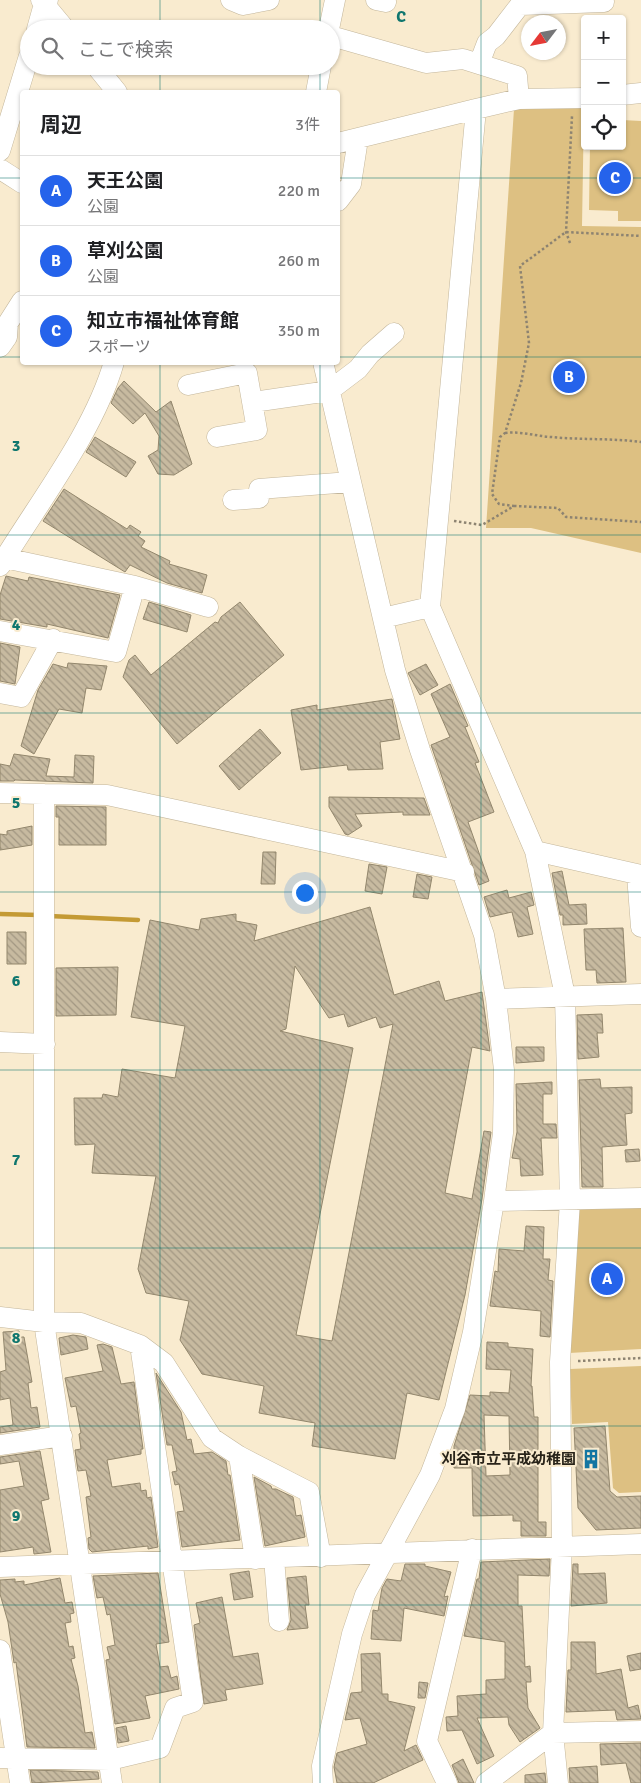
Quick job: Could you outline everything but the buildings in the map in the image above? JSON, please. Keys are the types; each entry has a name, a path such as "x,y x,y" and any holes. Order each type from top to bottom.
{"street":[{"path":"231,0 243,5 259,2"},
{"path":"330,20 333,0"},
{"path":"39,20 44,1"},
{"path":"44,1 58,20"},
{"path":"479,64 487,43 496,36 520,5 604,2"},
{"path":"340,39 426,63 463,60 517,76 519,99"},
{"path":"0,151 23,75"},
{"path":"103,75 115,90"},
{"path":"316,90 319,75"},
{"path":"626,95 641,93"},
{"path":"340,143 519,99 579,99"},
{"path":"476,109 430,607 535,851 565,996 570,1201 560,1362 562,1547 553,1733 558,1783"},
{"path":"340,198 351,184 358,139"},
{"path":"0,169 20,182"},
{"path":"0,347 6,337 8,323 20,304"},
{"path":"253,402 329,391 358,369 370,354 394,333"},
{"path":"113,365 107,385 92,418 2,560 135,586 208,607"},
{"path":"323,1783 322,1766 352,1634 365,1595 390,1552 430,1475 456,1409 473,1332 494,1201 503,1133 504,1070 496,999 484,935 464,872 420,750 395,670 324,365"},
{"path":"188,385 247,373 257,430 217,437"},
{"path":"233,500 259,498 259,489 350,482"},
{"path":"0,631 53,639 116,652 135,586"},
{"path":"383,618 430,607"},
{"path":"0,693 22,697 53,639"},
{"path":"0,793 107,795 464,872"},
{"path":"44,794 44,1322 112,1783"},
{"path":"535,851 639,875 641,927"},
{"path":"496,999 641,994"},
{"path":"0,1042 45,1044"},
{"path":"494,1201 570,1201 641,1198"},
{"path":"0,1317 44,1322 81,1323 140,1345 164,1363 212,1438 239,1456 309,1492 321,1557"},
{"path":"8,1758 110,1760 160,1748 176,1708 193,1702 174,1562 140,1345"},
{"path":"0,1445 62,1436"},
{"path":"239,1456 279,1621"},
{"path":"0,1567 80,1566 321,1557 390,1552 641,1544"},
{"path":"447,1783 427,1741 472,1550"},
{"path":"0,1650 8,1758 20,1783"},
{"path":"486,1783 553,1733 641,1731"}],"path":[{"path":"570,243 566,232 579,99"},
{"path":"505,433 521,383 529,343 520,266 566,232 641,236"},
{"path":"641,442 614,438 551,437 515,432 505,433 500,437 492,494 499,504 558,508 566,517 641,522"},
{"path":"447,520 482,525 514,506"},
{"path":"560,1362 641,1358"}],"shaded area":[{"path":"581,107 581,150 583,150 582,226 641,227 641,553 531,528 486,528 514,109"},
{"path":"626,120 641,121 641,221 618,221 618,211 589,210 590,150 626,150"},
{"path":"641,1205 641,1349 569,1353 577,1209"},
{"path":"641,1366 641,1492 619,1493 613,1488 608,1422 572,1424 570,1369"}],"waterway":[{"path":"0,914 39,915"},
{"path":"49,916 138,920"}],"place":[{"name":"知立市福祉体育館","path":"615,178"},
{"name":"草刈公園","path":"569,377"},
{"name":"天王公園","path":"607,1279"},
{"name":"刈谷市立平成幼稚園","path":"591,1459"}]}
